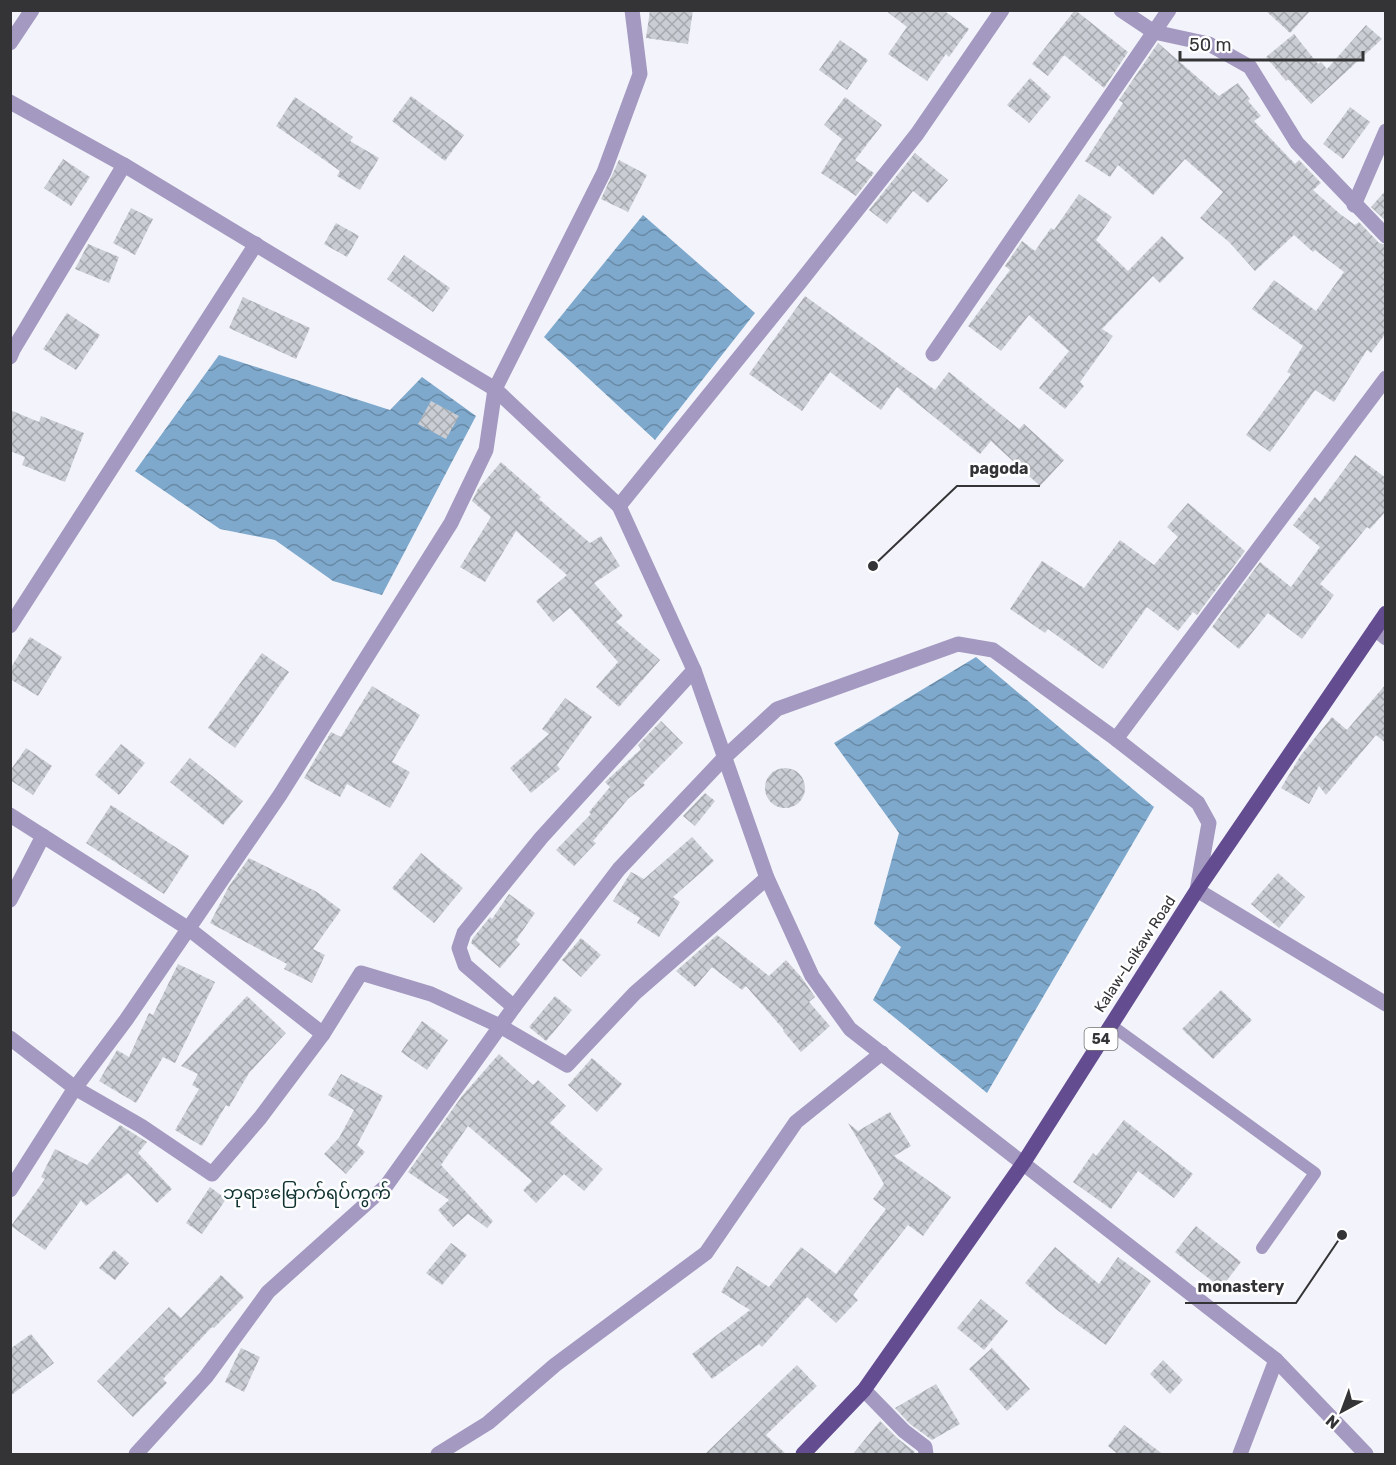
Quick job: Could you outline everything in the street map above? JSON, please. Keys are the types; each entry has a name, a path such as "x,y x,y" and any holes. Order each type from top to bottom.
{"main road":[{"name":"Kalaw-Loikaw Road","path":"803,1455 864,1390 1023,1162 1197,890 1380,634 1386,613"}],"street":[{"path":"10,43 33,10"},
{"path":"10,1190 75,1088 126,1020 280,795 451,523 486,450 495,389 604,172 640,74 632,10"},
{"path":"619,506 917,134 1002,10"},
{"path":"1121,10 1154,32 1209,44 1250,67 1297,143 1386,236"},
{"path":"933,354 1169,10"},
{"path":"10,102 124,165 495,389 619,506 694,670 767,878 812,976 850,1029 1276,1360 1366,1455"},
{"path":"1354,205 1386,131"},
{"path":"10,357 124,165"},
{"path":"10,626 256,244"},
{"path":"1116,739 1386,378"},
{"path":"136,1455 206,1377 268,1292 386,1186 500,1026 619,869 726,756 777,710 958,644 993,650 1198,802 1209,824 1197,890 1386,1005"},
{"path":"514,1007 465,965 459,948 464,933 541,838 694,670"},
{"path":"10,815 189,929 322,1034"},
{"path":"10,900 43,836"},
{"path":"10,1038 75,1088 141,1126 212,1174 260,1118 322,1034 361,973 431,994 500,1026 567,1065 635,993 767,878"},
{"path":"438,1455 488,1423 555,1365 706,1253 796,1122 882,1053"},
{"path":"1240,1455 1276,1360"},
{"path":"864,1390 904,1431 925,1448 926,1455"}],"lane":[{"path":"1111,1025 1315,1173 1262,1248"}],"water":[{"path":"643,215 755,313 655,440 544,337"},
{"path":"219,355 390,410 422,377 476,416 382,595 333,581 275,540 220,529 135,471"},
{"path":"976,657 1154,807 987,1093 873,1000 901,947 874,924 899,833 834,743"}],"building":[{"path":"650,10 693,10 688,44 646,38"},
{"path":"885,10 943,10 969,29 949,57 946,54 927,81 888,54 907,27"},
{"path":"1075,10 1128,52 1104,88 1064,55 1048,76 1032,64"},
{"path":"1265,10 1311,10 1290,33"},
{"path":"1366,25 1382,39 1311,104 1288,79 1286,81 1266,57 1294,34 1318,64 1321,62 1327,69"},
{"path":"840,40 868,60 847,90 819,70"},
{"path":"1158,43 1219,96 1238,83 1250,99 1248,101 1261,116 1254,121 1295,164 1299,160 1321,183 1313,190 1340,214 1355,225 1359,222 1379,243 1386,245 1386,333 1371,353 1367,350 1334,402 1315,390 1270,452 1246,435 1291,374 1287,372 1303,346 1252,309 1274,280 1316,311 1344,272 1315,250 1313,252 1294,235 1255,271 1229,242 1200,218 1223,192 1185,159 1153,195 1118,165 1110,177 1085,161 1123,103 1119,100"},
{"path":"1030,78 1051,97 1029,123 1007,105"},
{"path":"411,96 464,135 445,161 392,121"},
{"path":"295,97 353,137 350,141 379,158 360,190 337,176 340,171 276,126"},
{"path":"845,97 882,125 855,160 874,173 856,196 821,173 842,139 824,125"},
{"path":"1350,107 1370,122 1343,159 1323,144"},
{"path":"915,153 948,180 928,203 913,191 887,224 869,210"},
{"path":"63,159 90,177 71,206 44,188"},
{"path":"619,160 647,175 628,212 601,199"},
{"path":"1386,190 1386,221 1371,207"},
{"path":"1079,194 1112,217 1096,240 1128,271 1162,236 1184,258 1160,283 1153,276 1102,329 1113,336 1080,382 1084,386 1065,409 1039,388 1069,351 1029,315 1001,351 968,326 1010,270 1005,266 1022,241 1035,251 1051,228 1054,230"},
{"path":"131,208 153,219 135,255 113,243"},
{"path":"336,223 359,236 347,257 324,244"},
{"path":"88,244 119,257 109,283 75,269"},
{"path":"404,255 450,288 433,312 387,279"},
{"path":"805,296 935,390 949,372 1019,429 1024,424 1064,460 1040,486 991,441 980,454 897,387 881,410 830,372 802,411 749,374"},
{"path":"243,297 310,328 296,359 229,328"},
{"path":"67,313 100,335 76,370 43,349"},
{"path":"431,401 459,416 446,439 418,424"},
{"path":"10,410 39,422 41,416 84,433 65,482 22,465 25,457 10,451"},
{"path":"1355,455 1386,478 1386,511 1370,529 1367,527 1320,584 1334,595 1302,639 1268,613 1239,649 1212,627 1260,562 1291,587 1320,547 1293,525 1315,497 1320,502"},
{"path":"501,462 590,543 601,536 620,566 594,583 623,616 616,622 660,660 619,707 596,687 618,662 570,608 553,622 536,601 567,575 516,531 485,582 460,567 491,517 472,501 478,489"},
{"path":"1188,503 1245,551 1197,615 1193,612 1178,631 1147,607 1103,669 1048,629 1045,633 1010,609 1042,561 1084,588 1120,540 1154,565 1178,537 1167,527"},
{"path":"30,637 62,657 38,696 10,679 10,669"},
{"path":"262,653 289,672 235,748 208,728"},
{"path":"1386,684 1386,743 1376,735 1326,795 1319,786 1309,804 1281,788 1301,755 1332,717 1347,730"},
{"path":"372,686 420,715 392,762 410,772 390,808 347,784 340,797 304,778 331,732 341,737"},
{"path":"565,698 592,717 557,765 560,769 531,793 510,768 549,734 542,729"},
{"path":"661,721 683,743 643,783 645,785 628,799 593,841 596,843 574,866 556,850 591,814 589,812 610,787 605,782 641,749 638,745"},
{"path":"121,744 145,763 119,795 95,775"},
{"path":"26,748 52,766 33,795 10,780 10,771"},
{"path":"190,758 243,801 223,825 170,782"},
{"path":"785,768 799,774 805,788 799,802 785,808 771,802 765,788 771,774"},
{"path":"705,793 715,801 695,826 683,816"},
{"path":"111,805 189,856 164,894 86,843"},
{"path":"692,837 714,861 673,897 680,902 659,937 637,923 640,918 613,901 631,872 644,879"},
{"path":"421,853 463,888 434,923 392,888"},
{"path":"249,858 317,892 341,910 313,949 325,955 312,983 284,969 287,964 210,923 229,886"},
{"path":"1278,873 1305,897 1279,928 1251,904"},
{"path":"509,894 535,913 516,940 520,944 500,968 471,943 490,917 492,919"},
{"path":"717,935 769,976 786,960 815,997 809,1002 830,1026 801,1052 746,986 742,990 712,967 695,987 676,971"},
{"path":"581,938 601,955 581,977 562,960"},
{"path":"178,964 215,982 175,1063 163,1057 136,1103 99,1081 117,1050 129,1057 149,1013 153,1015"},
{"path":"1221,990 1252,1020 1213,1059 1182,1029"},
{"path":"247,996 286,1033 249,1073 229,1107 226,1105 202,1146 175,1130 199,1089 192,1085 198,1074 181,1066"},
{"path":"555,996 572,1010 546,1041 529,1027"},
{"path":"422,1021 448,1040 427,1070 401,1052"},
{"path":"499,1054 533,1085 538,1080 566,1106 550,1123 603,1169 584,1191 564,1174 536,1203 523,1190 532,1181 468,1126 441,1165 493,1221 487,1228 468,1214 453,1227 438,1210 449,1200 408,1172 462,1096"},
{"path":"592,1058 622,1084 597,1112 568,1085"},
{"path":"341,1074 383,1096 357,1145 365,1152 346,1174 324,1154 339,1138 354,1110 328,1095"},
{"path":"890,1112 911,1146 894,1156 951,1197 923,1236 908,1225 853,1295 858,1300 836,1323 807,1297 762,1347 759,1344 712,1379 692,1354 750,1310 721,1292 737,1266 769,1287 801,1247 836,1274 886,1209 873,1199 884,1184 848,1123 858,1131"},
{"path":"1124,1120 1193,1174 1174,1198 1138,1171 1111,1209 1073,1182 1093,1153 1096,1156"},
{"path":"120,1125 147,1142 138,1153 172,1189 157,1203 128,1173 86,1206 81,1200 45,1250 11,1226 45,1179 41,1177 55,1149 87,1165"},
{"path":"210,1187 226,1199 202,1234 186,1223"},
{"path":"1196,1226 1241,1262 1221,1288 1175,1252"},
{"path":"451,1243 467,1255 442,1285 426,1273"},
{"path":"1055,1247 1099,1284 1118,1257 1151,1281 1106,1345 1057,1310 1025,1283"},
{"path":"114,1250 129,1263 115,1280 99,1268"},
{"path":"221,1275 244,1297 163,1379 167,1383 133,1417 97,1381 169,1307 181,1318"},
{"path":"981,1299 1008,1321 984,1350 957,1328"},
{"path":"31,1334 54,1363 10,1396 10,1349"},
{"path":"241,1348 260,1357 244,1392 225,1382"},
{"path":"992,1348 1030,1389 1007,1411 969,1369"},
{"path":"1163,1360 1183,1380 1170,1394 1150,1374"},
{"path":"797,1365 817,1386 766,1435 787,1455 704,1455"},
{"path":"936,1384 960,1424 932,1440 910,1424 895,1408"},
{"path":"880,1421 915,1452 913,1455 852,1455"},
{"path":"1124,1425 1164,1455 1119,1455 1108,1446"}],"place":[{"name":"pagoda","path":"873,566"},
{"name":"monastery","path":"1342,1235"}],"district":[{"name":"ဘုရားမြောက်ရပ်ကွက်","path":"307,1193"}]}
